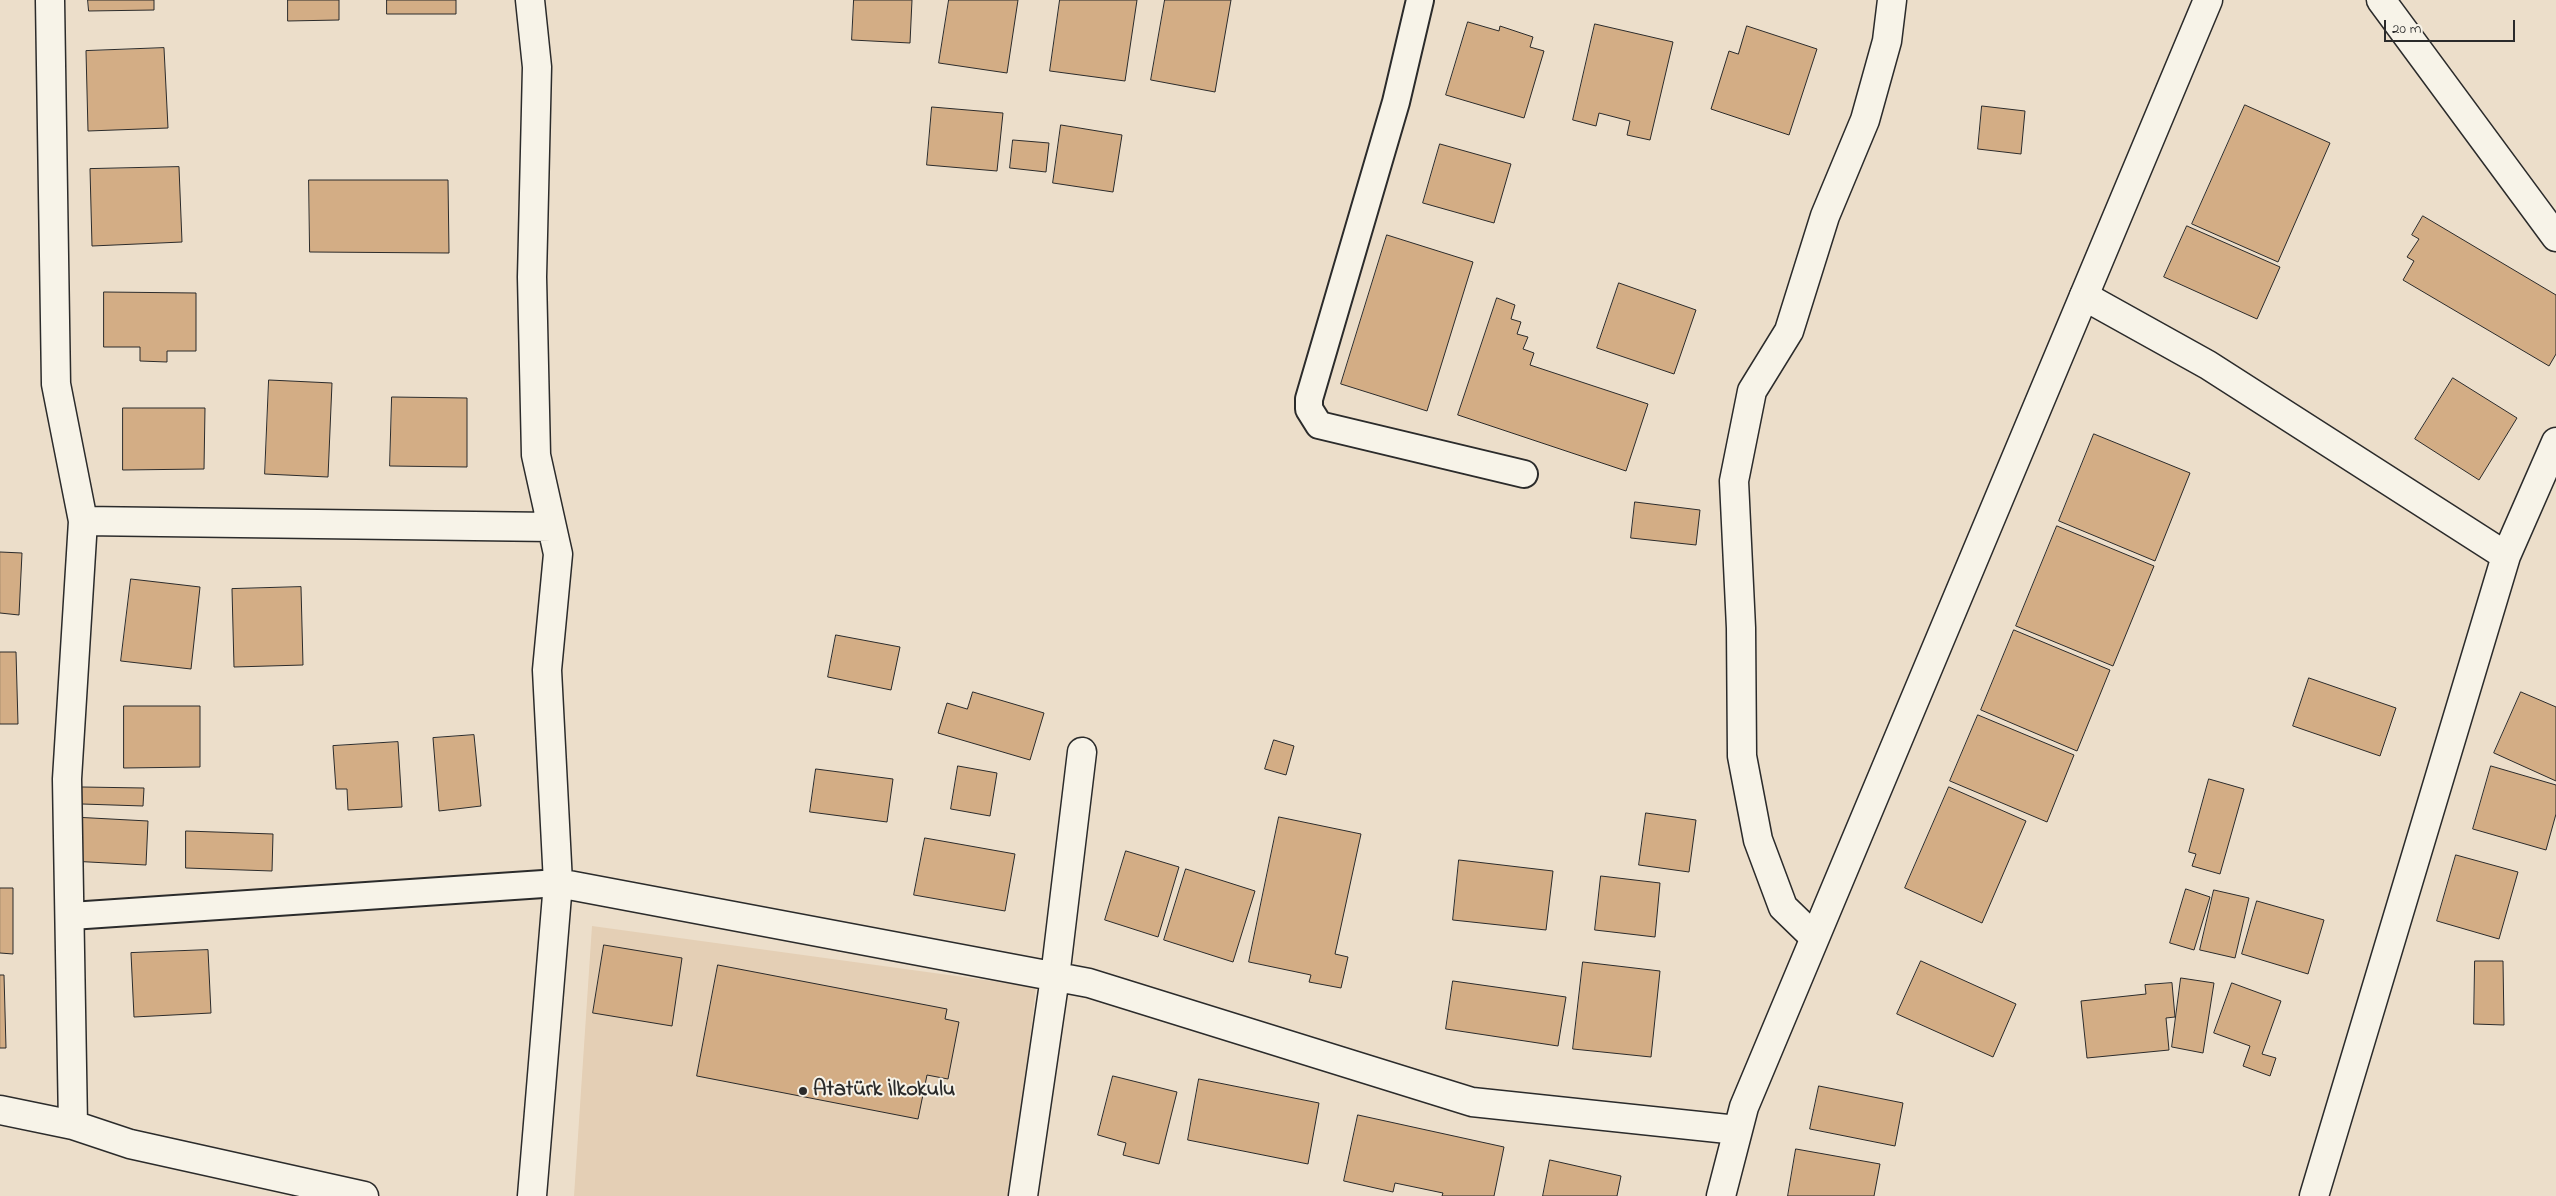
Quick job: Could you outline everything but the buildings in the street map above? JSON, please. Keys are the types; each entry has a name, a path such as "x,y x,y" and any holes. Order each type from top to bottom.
{"street":[{"path":"50,0 56,384 83,522 67,779 71,916 73,1125"},
{"path":"530,0 536,67 532,277 536,455 558,554 546,670 558,883 532,1196"},
{"path":"1814,937 1783,907 1758,840 1742,756 1741,628 1734,481 1752,391 1788,331 1825,216 1865,120 1887,41 1892,0"},
{"path":"1721,1196 1744,1107 2208,0"},
{"path":"2382,0 2556,237"},
{"path":"2084,296 2208,365 2506,556"},
{"path":"2314,1196 2506,556 2556,442"},
{"path":"83,522 552,527"},
{"path":"1023,1196 1055,977 1082,752"},
{"path":"558,883 1089,984 1472,1102 1737,1130"},
{"path":"0,1110 73,1125 130,1144 364,1196"}],"lane":[{"path":"1420,0 1396,102 1309,400 1309,409 1319,425 1524,474"},
{"path":"71,916 558,883"}],"shaded area":[{"name":"Atatürk İlkokulu","path":"592,926 1036,987 1013,1196 574,1196"}],"place":[{"name":"Atatürk İlkokulu","path":"803,1091"}]}
